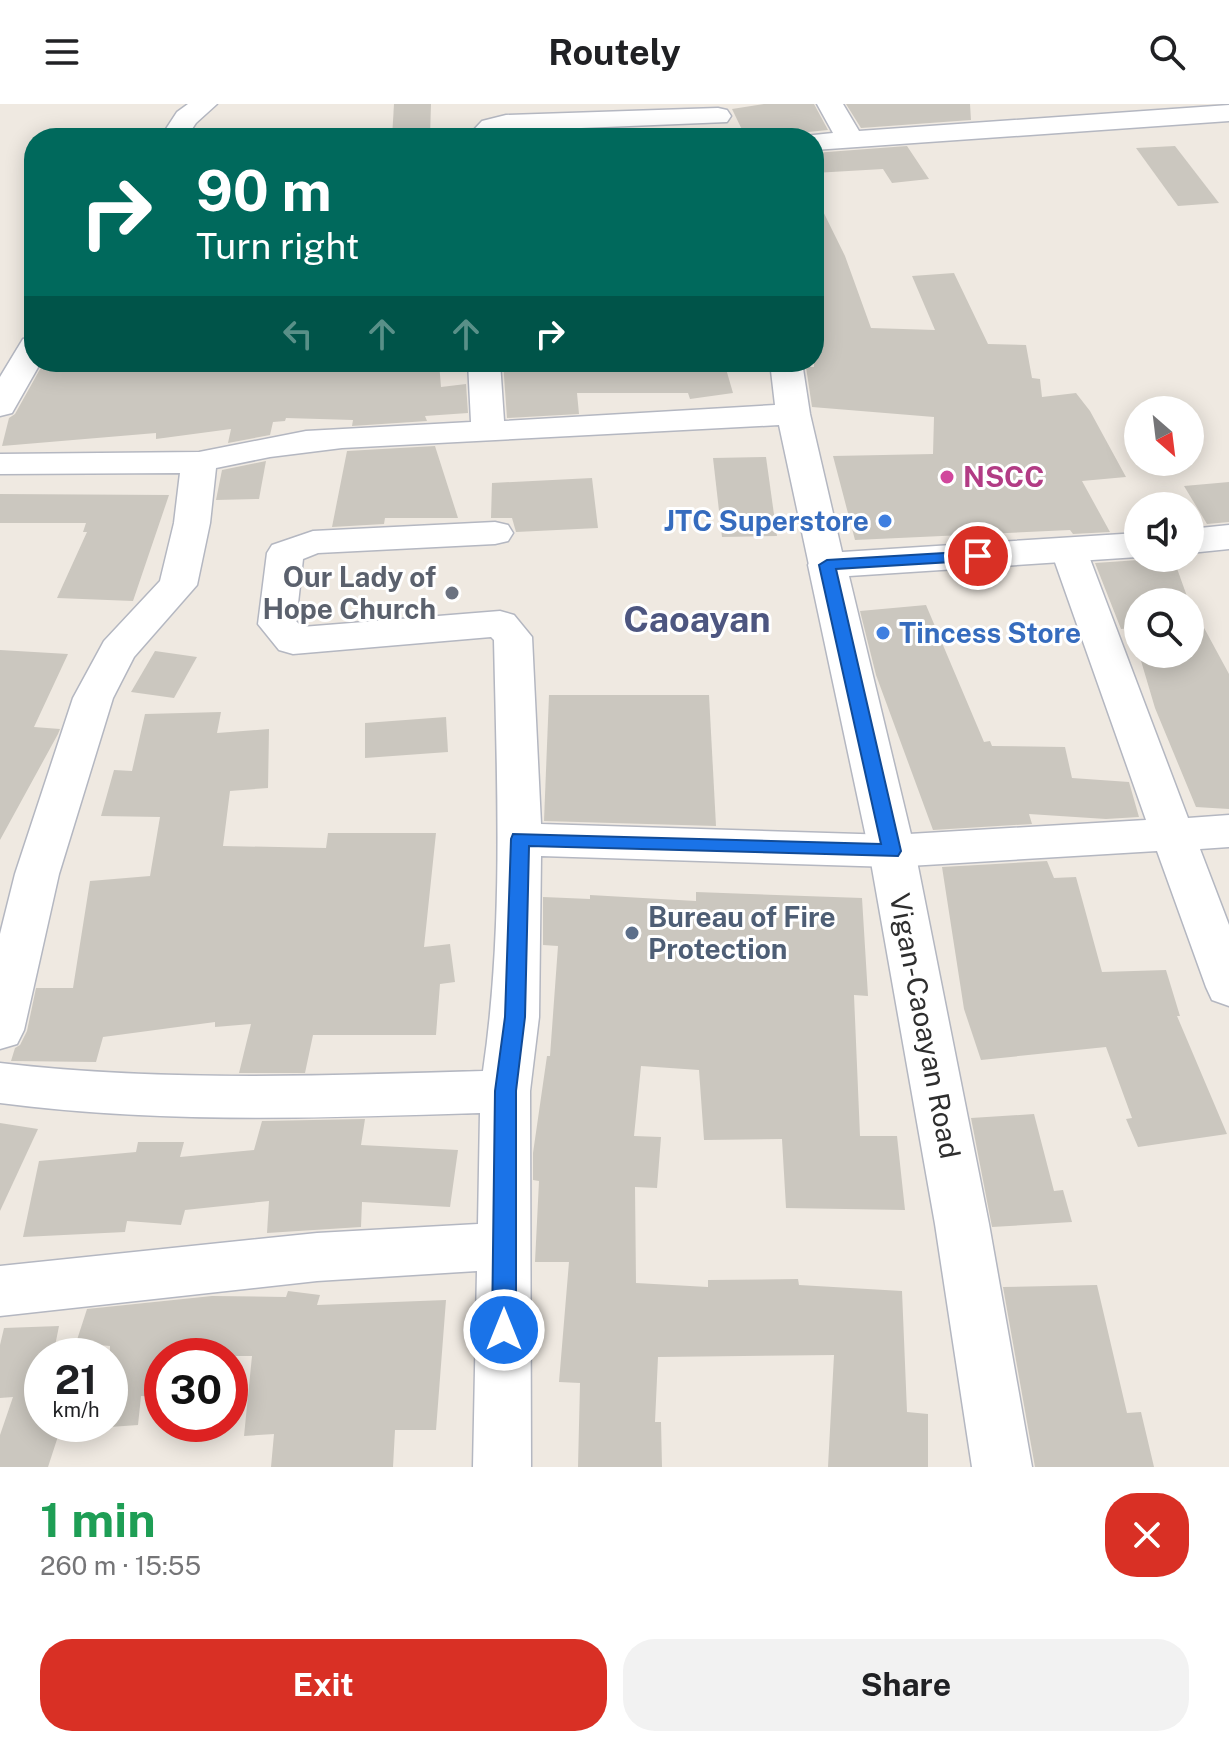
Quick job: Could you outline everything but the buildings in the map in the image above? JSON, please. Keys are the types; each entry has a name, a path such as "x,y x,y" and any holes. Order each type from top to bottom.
{"main road":[{"path":"1204,540 1229,537"},
{"path":"827,565 1124,546"},
{"name":"Vigan-Caoayan Road","path":"827,565 892,851 962,1224 1002,1467"}],"street":[{"path":"180,128 186,118 204,104"},
{"path":"830,104 851,140"},
{"path":"824,141 1229,113"},
{"path":"490,128 506,123 720,119"},
{"path":"0,406 24,364"},
{"path":"485,372 488,432"},
{"path":"787,372 793,414 827,565"},
{"path":"0,464 199,462 240,450 338,436 488,432 793,414"},
{"path":"0,1030 37,874 93,698 118,650 178,585 192,523 199,462"},
{"path":"495,533 313,542 285,553 277,624 293,641 500,624 513,637 520,839 515,1017 505,1091 502,1467"},
{"path":"1069,551 1229,987"},
{"path":"520,839 892,851 1171,832 1229,831"},
{"path":"0,1083 67,1093 263,1099 505,1091"},
{"path":"0,1291 317,1257 504,1246"}],"place":[{"name":"NSCC","path":"947,477"},
{"name":"JTC Superstore","path":"885,521"},
{"name":"Our Lady of Hope Church","path":"452,593"},
{"name":"Tincess Store","path":"883,633"},
{"name":"Bureau of Fire Protection","path":"632,933"}],"district":[{"name":"Caoayan","path":"697,619"}],"route":[{"path":"504,1330 505,1091 515,1017 520,839 892,851 827,565 978,556"}]}
